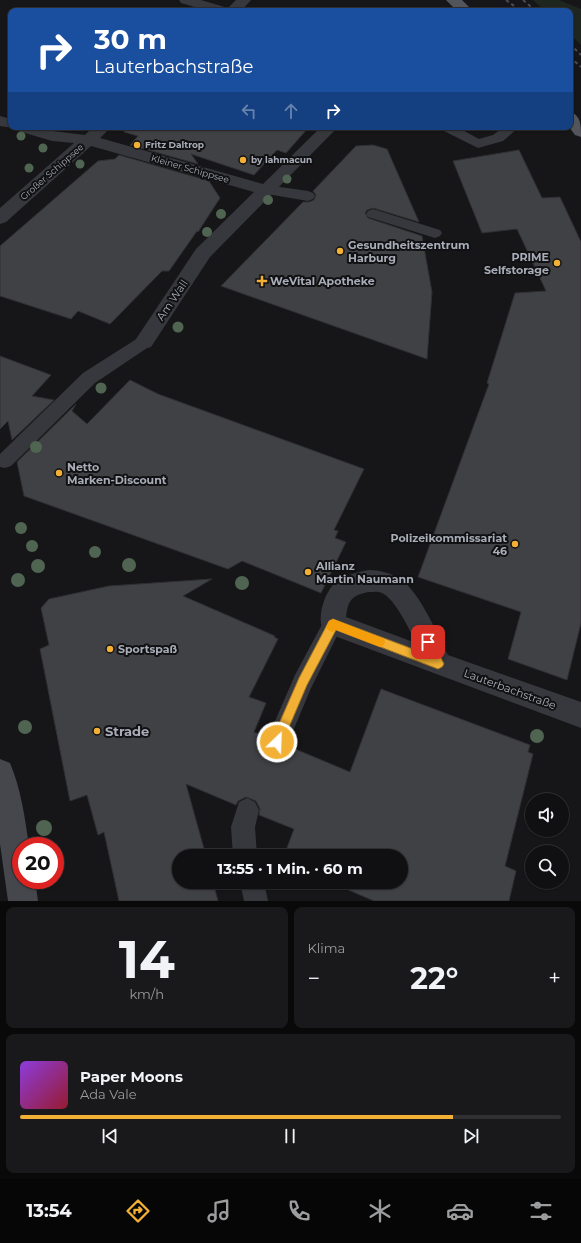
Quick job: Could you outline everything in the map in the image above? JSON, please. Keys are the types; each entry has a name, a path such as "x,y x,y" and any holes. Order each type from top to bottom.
{"main road":[{"path":"454,0 463,8"},
{"path":"573,121 581,132"},
{"path":"0,773 10,814 23,901"}],"street":[{"path":"186,0 213,8"},
{"name":"Kleiner Schippsee","path":"31,130 52,136 88,140 266,190"},
{"name":"Großer Schippsee","path":"0,218 100,130"},
{"name":"Am Wall","path":"144,342 203,253 327,130"},
{"path":"333,624 335,604 340,593 349,586 359,582 380,582 392,587 404,600 438,664"},
{"name":"Lauterbachstraße","path":"333,624 438,664 581,715"}],"lane":[{"path":"452,130 478,144 498,138 508,130"},
{"path":"266,190 308,196"},
{"path":"373,214 435,233"},
{"name":"Am Wall","path":"5,461 89,378 144,342"},
{"path":"277,742 303,682 333,624"},
{"path":"245,849 243,827 247,810"},
{"path":"253,889 256,901"}],"shaded area":[{"path":"533,0 559,0 581,9 581,45 573,37 573,8 542,8"}],"building":[{"path":"124,130 306,130 286,153 277,150 254,175 191,154 198,164 130,145 138,136 124,132"},
{"name":"Gesundheitszentrum Harburg","path":"373,145 387,149 419,222 373,208 367,210 365,213 368,218 422,236 432,292 427,359 221,286 303,202 314,200 316,195 313,191 356,146"},
{"path":"519,150 542,198 560,197 581,242 581,623 567,680 508,659 521,612 418,577 489,384 487,383 515,293 546,291 517,229 482,233 453,161"},
{"path":"119,155 209,181 220,198 198,232 197,231 169,271 162,271 110,324 78,311 71,319 0,296 0,246 98,161 115,159"},
{"path":"0,356 51,375 32,396 54,400 12,440 8,421 0,429"},
{"path":"130,380 158,394 364,469 334,530 338,531 335,538 346,542 321,593 242,561 228,569 24,496 17,462 76,404 72,411 87,424"},
{"path":"212,579 183,596 275,636 274,637 278,639 249,697 266,703 254,732 266,737 265,743 268,751 278,754 286,751 288,746 350,772 381,689 530,745 528,752 533,754 505,866 516,871 509,901 374,901 346,889 408,889 408,849 287,849 294,829 259,815 260,809 256,801 246,797 238,801 236,805 186,784 204,849 172,849 172,889 215,889 218,901 119,901 104,832 98,835 87,795 70,801 40,649 49,645 41,608 49,599 109,586"}],"railway":[{"path":"506,0 517,8"},
{"path":"523,0 532,8"},
{"path":"573,47 581,55"},
{"path":"573,60 581,67"}],"slow traffic":[{"path":"332,627 333,624 380,642"}],"place":[{"name":"Fritz Daltrop","path":"137,145"},
{"name":"by lahmacun","path":"243,160"},
{"name":"Gesundheitszentrum Harburg","path":"340,251"},
{"name":"PRIME Selfstorage","path":"557,263"},
{"name":"WeVital Apotheke","path":"262,281"},
{"name":"Netto Marken-Discount","path":"59,473"},
{"name":"Polizeikommissariat 46","path":"515,544"},
{"name":"Allianz Martin Naumann","path":"308,572"},
{"name":"Sportspaß","path":"110,649"},
{"name":"Strade","path":"97,731"}],"route":[{"path":"277,742 303,682 333,624 438,664 428,642"}]}
